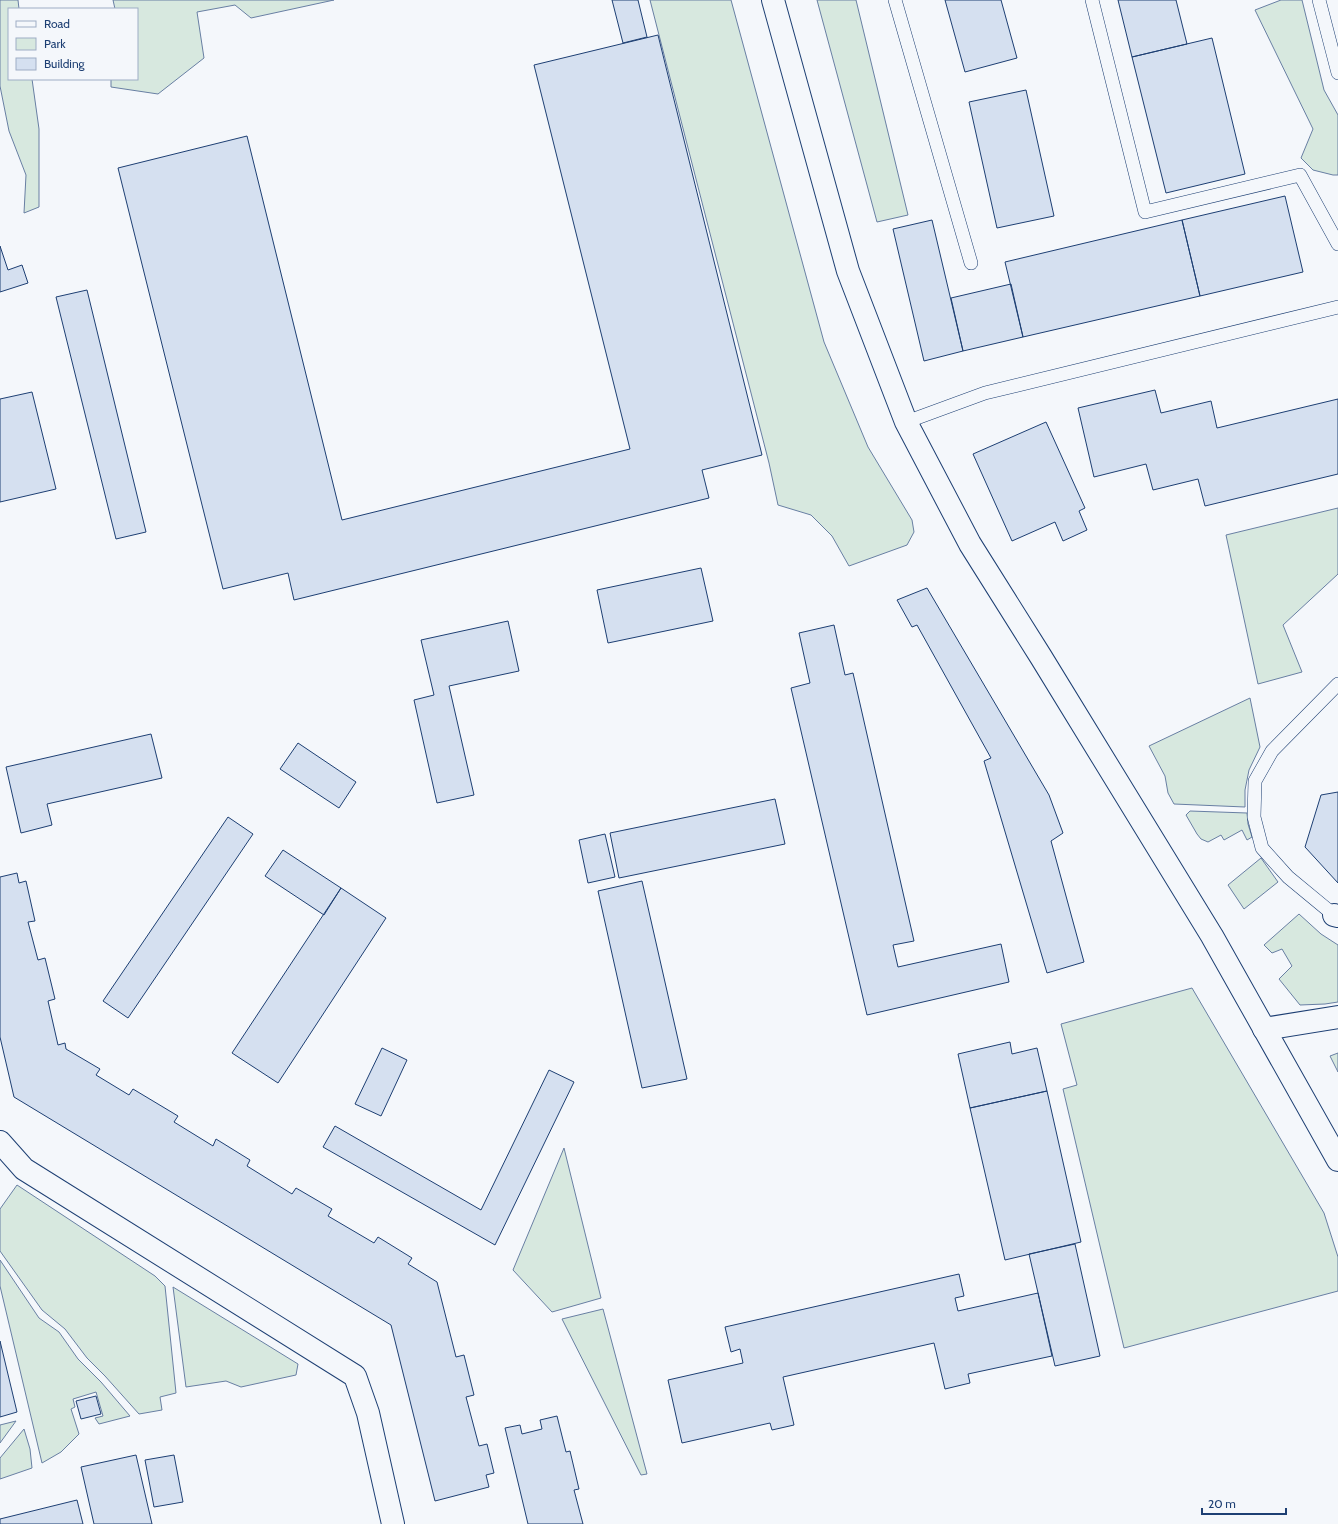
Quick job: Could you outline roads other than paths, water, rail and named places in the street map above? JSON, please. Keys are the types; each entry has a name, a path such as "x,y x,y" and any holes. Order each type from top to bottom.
{"street":[{"path":"773,0 848,271 906,422 970,544 1208,930 1338,1160"},
{"path":"1264,1029 1338,1017"},
{"path":"0,1142 24,1169 355,1376 368,1413 393,1524"}],"lane":[{"path":"895,0 970,263"},
{"path":"1092,0 1145,212 1300,175 1338,244"},
{"path":"1320,0 1338,73"},
{"path":"906,422 985,393 1338,307"},
{"path":"1336,916 1288,877 1262,848 1254,817 1255,781 1272,751 1338,684"}]}
